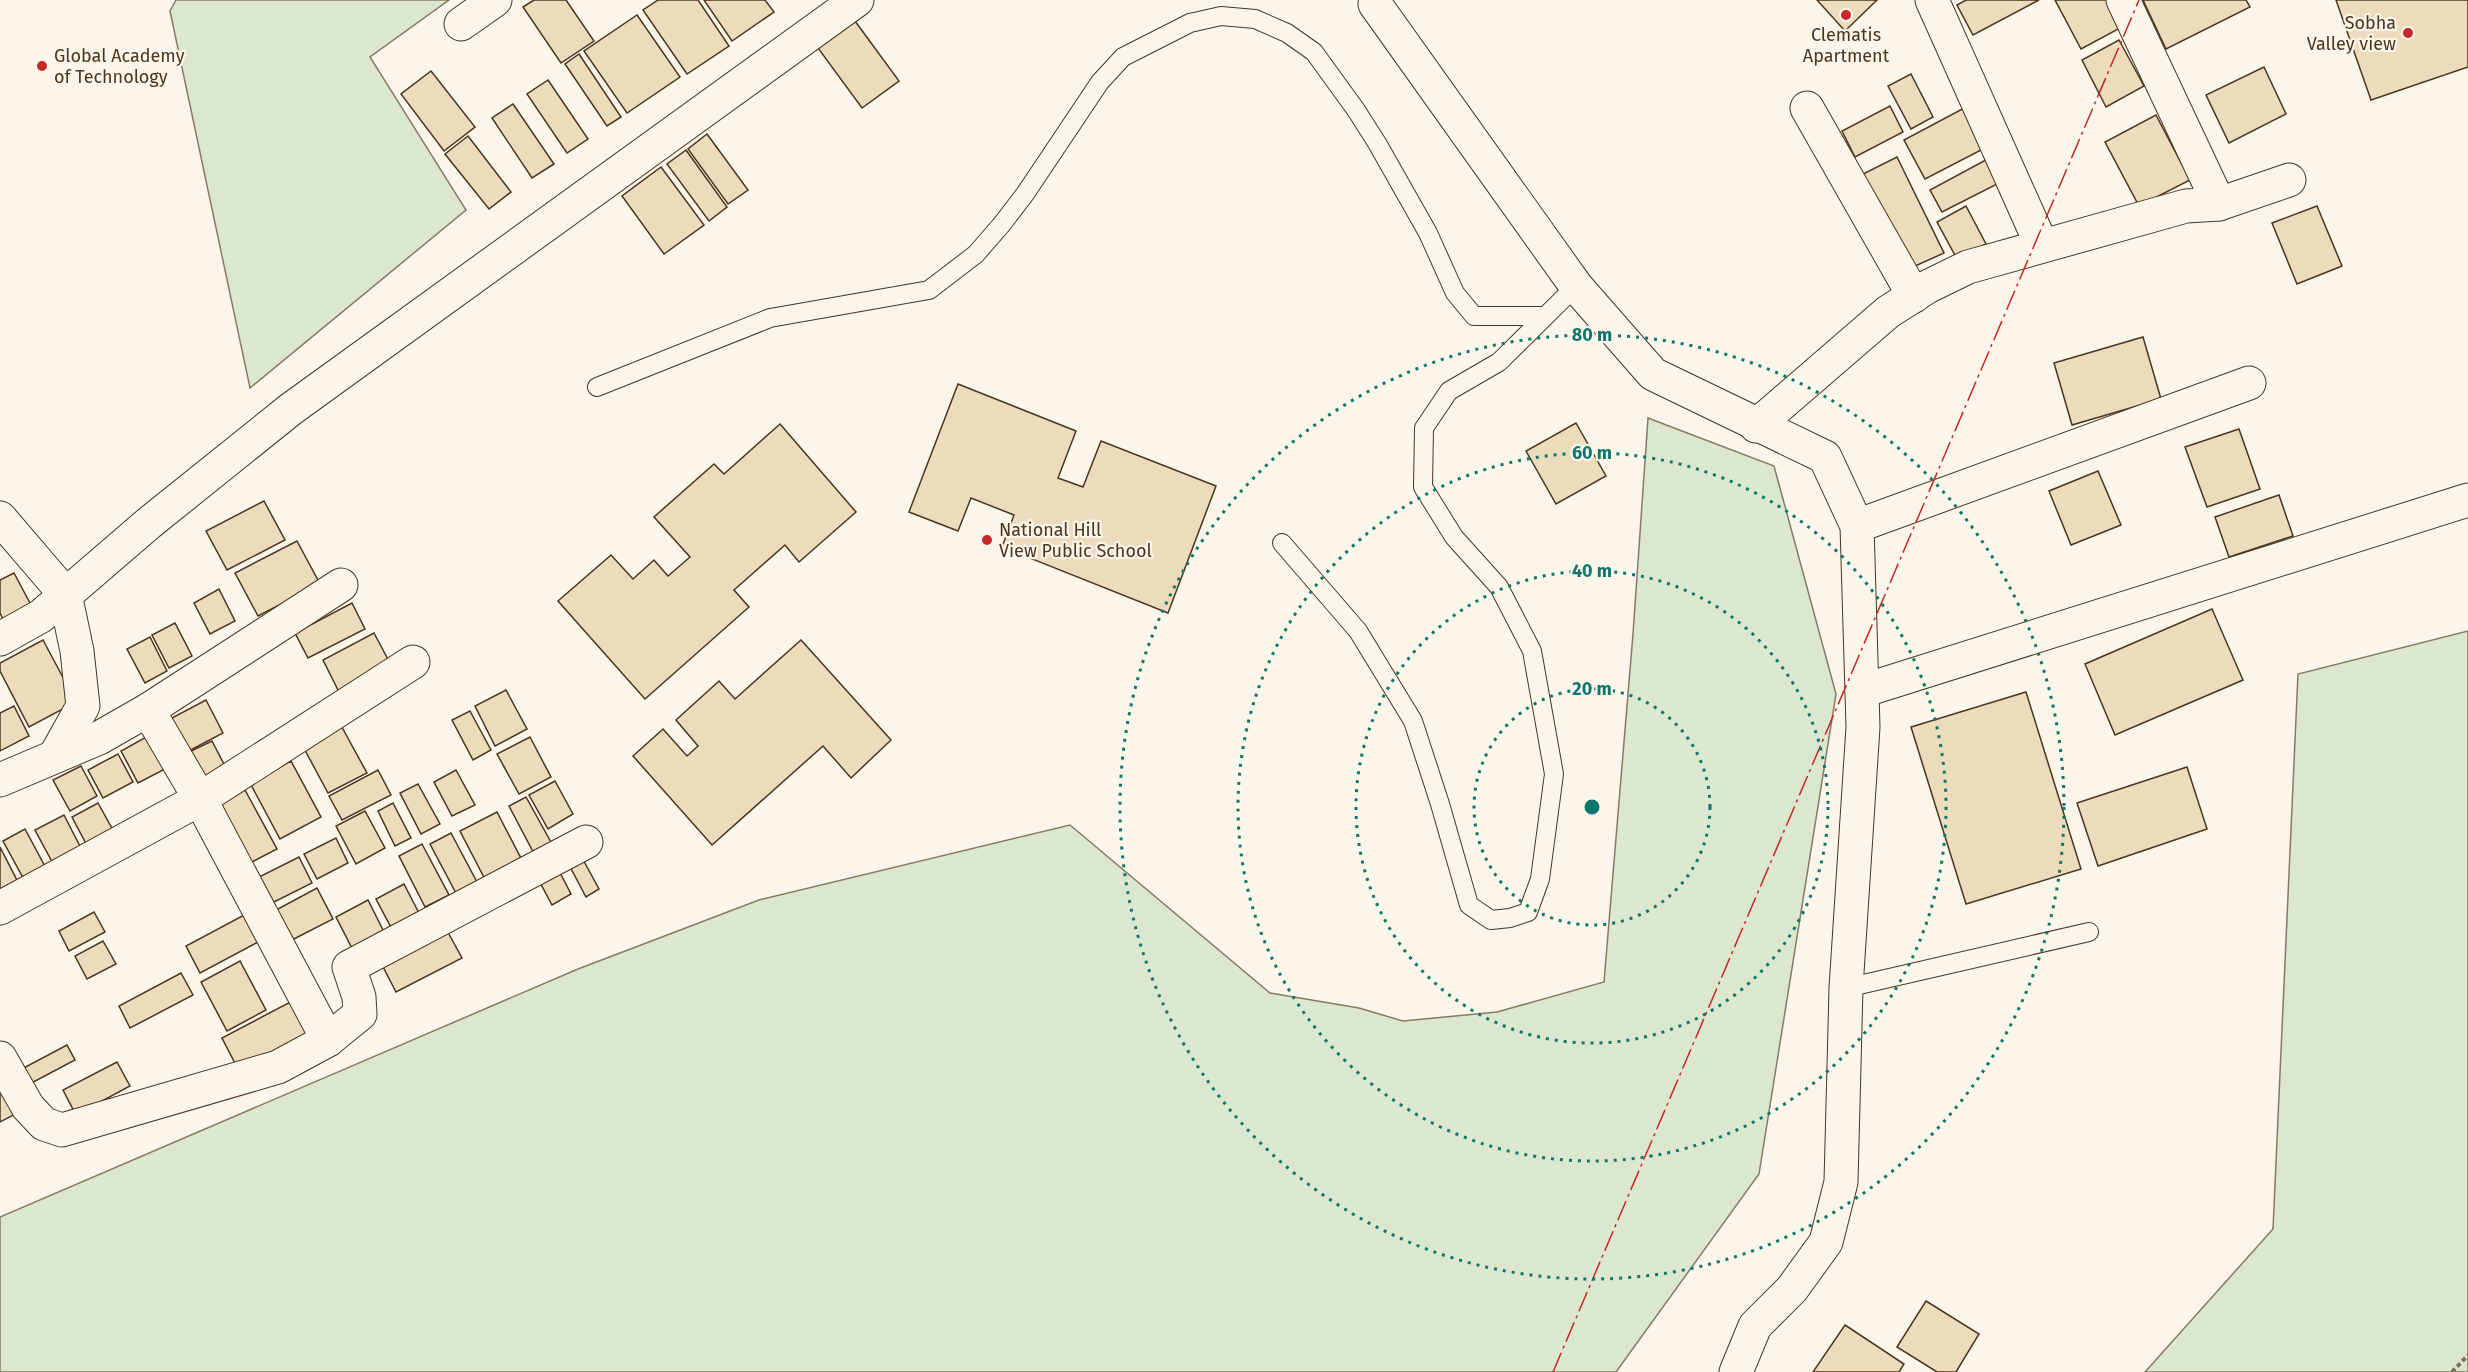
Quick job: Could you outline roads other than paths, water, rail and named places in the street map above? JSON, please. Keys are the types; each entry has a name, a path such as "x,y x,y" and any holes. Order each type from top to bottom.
{"street":[{"path":"461,24 495,0"},
{"path":"0,639 41,616 291,409 857,0"},
{"path":"1932,0 2042,246"},
{"path":"2123,0 2219,204"},
{"path":"1376,1 1576,286 1653,374 1756,426 1825,457 1857,526 1863,727 1846,988 1841,1182 1826,1242 1792,1288 1755,1326 1737,1372"},
{"path":"1807,108 1914,296"},
{"path":"1756,426 1888,312 1968,267 2186,206 2219,204 2289,180"},
{"path":"1857,526 2249,383"},
{"path":"1862,691 2468,500"},
{"path":"0,518 65,594 77,651 82,706 55,756"},
{"path":"0,780 99,738 148,710 341,585"},
{"path":"0,908 200,799 413,662"},
{"path":"148,710 200,799 328,1040"},
{"path":"0,1058 28,1107 44,1124 62,1130 278,1067 328,1040 360,1014 359,998 349,967 586,842"}],"lane":[{"path":"597,387 771,318 929,290 976,254 1025,194 1100,82 1123,57 1190,23 1221,16 1255,19 1287,33 1314,52 1377,143 1428,233 1455,293 1474,316 1544,316"},
{"path":"1282,543 1358,631 1413,721 1469,905 1491,920 1510,918 1528,912 1540,879 1554,774 1532,651 1499,587 1454,537 1423,487 1424,428 1449,391 1499,362 1576,286"},
{"path":"1846,988 2089,932"}],"place":[{"name":"Clematis Apartment","path":"1846,15"},
{"name":"Sobha Valley view","path":"2408,33"},
{"name":"Global Academy of Technology","path":"42,66"},
{"name":"National Hill View Public School","path":"987,540"}]}
